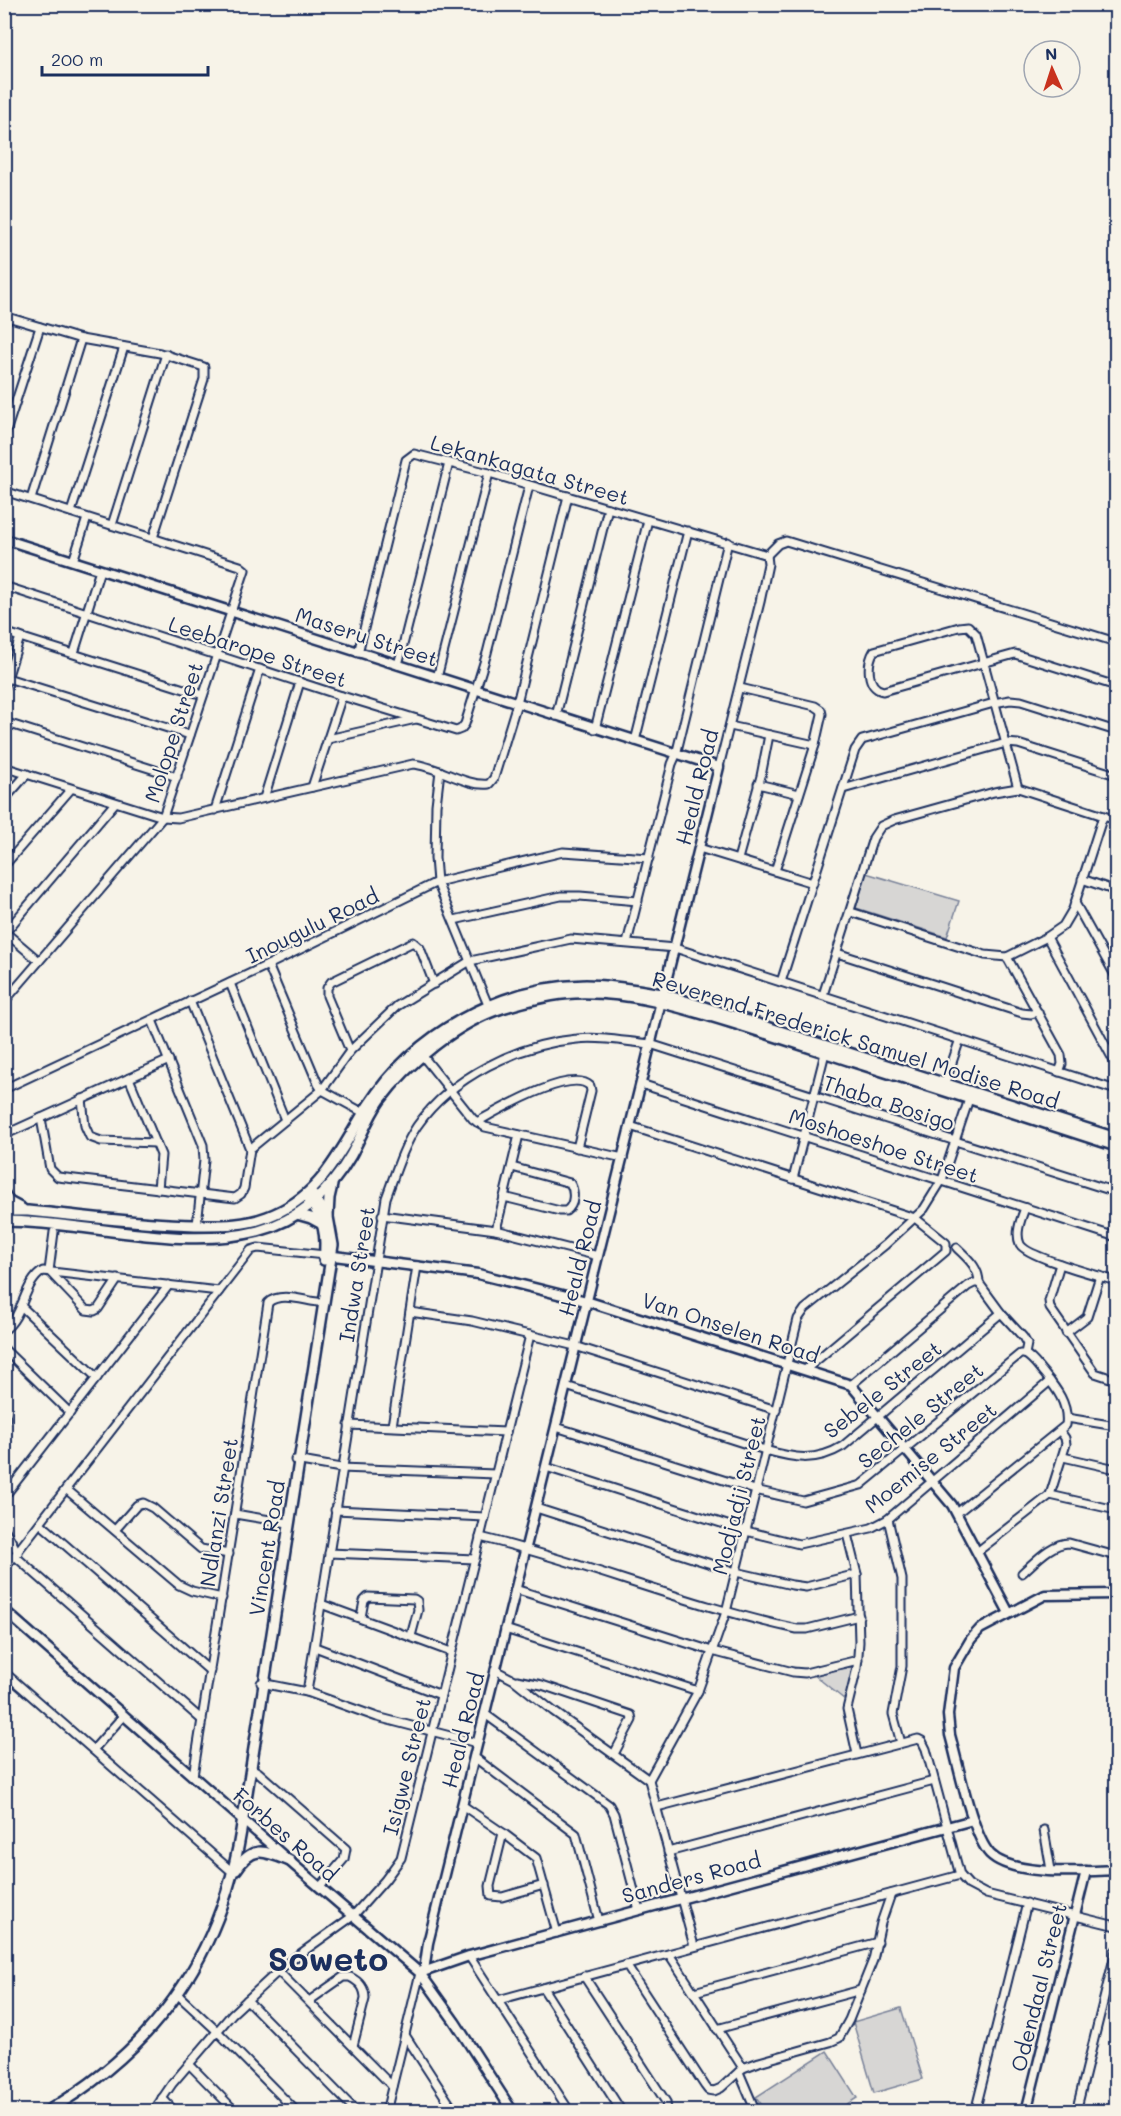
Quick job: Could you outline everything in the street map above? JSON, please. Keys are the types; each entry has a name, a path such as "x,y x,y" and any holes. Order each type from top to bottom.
{"main road":[{"name":"Reverend Frederick Samuel Modise Road","path":"311,1197 364,1113 390,1077 410,1057 445,1030 488,1005 570,986 612,987 662,997 945,1083 1116,1138"},
{"name":"Reverend Frederick Samuel Modise Road","path":"311,1197 333,1183 381,1099 422,1055 441,1041 500,1008 574,993 662,997 825,1053 1116,1146"},
{"path":"297,1214 326,1221 333,1183"},
{"path":"4,1194 13,1205 28,1210"},
{"path":"4,1221 182,1237 250,1232 270,1227 297,1214 311,1197"},
{"path":"4,1211 28,1210 136,1222 197,1225 238,1224 279,1212 311,1197"},
{"name":"Vincent Road","path":"297,1461 312,1358 317,1302 332,1237 326,1221 311,1197"},
{"path":"4,1230 19,1221"},
{"name":"Vincent Road","path":"46,2112 94,2081 147,2033 177,1994 203,1951 219,1914 231,1872 328,1256"},
{"name":"Vincent Road","path":"240,1817 251,1768 262,1684"},
{"path":"231,1872 244,1859 256,1852 271,1853 290,1861"}],"street":[{"path":"4,316 81,339 166,354 200,365 206,372 153,538 4,491"},
{"path":"4,438 40,327"},
{"path":"31,499 81,339"},
{"path":"71,512 124,348"},
{"path":"112,525 166,354"},
{"name":"Lekankagata Street","path":"358,653 406,460 411,455 417,454 568,496 767,555"},
{"path":"398,665 449,463"},
{"path":"437,678 489,474"},
{"path":"476,690 529,486"},
{"path":"4,767 163,817 189,816 413,764 479,784 492,782 517,703 568,496"},
{"path":"556,716 608,508"},
{"path":"73,561 87,518"},
{"path":"596,729 648,520"},
{"path":"635,741 688,531"},
{"name":"Molope Street","path":"4,1002 163,817 245,572 240,566 153,538"},
{"name":"Maseru Street","path":"4,539 719,767"},
{"path":"767,555 778,544 786,541 1116,642"},
{"path":"627,943 728,542"},
{"name":"Heald Road","path":"386,2112 740,688 768,564 767,555"},
{"path":"74,653 100,570"},
{"name":"Leebarope Street","path":"4,586 453,730 461,729 476,690"},
{"path":"1018,788 994,703 984,664 976,634 968,626 876,649 870,660 870,677 877,690 883,691 984,664 1003,656 1015,654 1116,686"},
{"path":"4,632 203,695"},
{"path":"4,688 20,637"},
{"path":"215,810 260,669"},
{"path":"6,677 190,735"},
{"path":"264,798 300,682"},
{"path":"740,688 819,708 822,718 775,871"},
{"path":"312,787 342,696"},
{"path":"781,982 855,750 860,742 866,738 1010,700 1021,701 1116,731"},
{"path":"328,739 417,719"},
{"path":"4,722 177,777"},
{"path":"730,726 815,745"},
{"path":"738,859 769,735"},
{"path":"843,789 1006,743 1018,744 1116,775"},
{"path":"440,771 436,805 437,882 488,1005"},
{"path":"4,800 27,774"},
{"path":"758,784 799,795"},
{"path":"823,995 873,838 881,826 894,820 994,792 1018,788 1116,820"},
{"path":"4,866 70,789"},
{"path":"39,961 5,933 115,802"},
{"path":"851,912 986,955 1007,957 1047,937 1066,924 1103,816"},
{"path":"699,848 813,883"},
{"name":"Inougulu Road","path":"4,1089 268,965 437,882 563,852 649,858"},
{"path":"1082,879 1116,891"},
{"path":"454,920 561,896 638,901"},
{"path":"1075,903 1116,977"},
{"path":"1047,937 1116,1065"},
{"path":"250,1149 322,1090 350,1051 393,1010 470,961 571,939 675,948 1116,1090"},
{"path":"350,1051 327,996 327,988 331,982 413,942 420,948 434,984"},
{"path":"837,953 1022,1013 1038,1012"},
{"path":"1007,957 1061,1055 1062,1064 1059,1072"},
{"path":"268,965 311,1070 322,1090 364,1113"},
{"path":"230,983 285,1120"},
{"path":"41,1118 49,1165 58,1178 199,1195 235,1198 241,1194 250,1149 190,1001"},
{"path":"152,1020 203,1145 204,1160 197,1225"},
{"name":"Indwa Street","path":"307,1692 382,1215 386,1198 410,1140 423,1119 450,1090 504,1057 526,1049 579,1038 650,1044"},
{"path":"945,1083 960,1039"},
{"name":"Thaba Bosigo","path":"650,1044 1116,1192"},
{"path":"793,1179 825,1053"},
{"path":"422,1055 477,1122 485,1127 623,1158"},
{"path":"4,1135 169,1060"},
{"path":"129,1078 160,1155 158,1189"},
{"path":"477,1122 533,1092 573,1082 584,1082 590,1086 591,1091 578,1148"},
{"name":"Moshoeshoe Street","path":"641,1084 1116,1237"},
{"path":"82,1099 85,1126 90,1137 101,1141 156,1143"},
{"name":"Modjadji Street","path":"649,1780 698,1690 726,1612 786,1364 801,1314 915,1218 942,1180 969,1099"},
{"path":"630,1126 915,1218 946,1243 946,1251 805,1370"},
{"path":"496,1230 519,1135"},
{"path":"504,1197 560,1211 566,1211 571,1206 574,1194 570,1183 512,1167"},
{"path":"1025,1208 1019,1229 1022,1247 1029,1252 1116,1281"},
{"path":"382,1215 496,1230 598,1256"},
{"path":"54,1232 50,1271 83,1308 91,1311 98,1309 118,1279"},
{"path":"957,1248 973,1264 978,1272 979,1283 1001,1313 1023,1337 1027,1344 1026,1354 1059,1392 1067,1418 1066,1425 1060,1431 957,1513"},
{"path":"4,1569 246,1256 255,1249 328,1256"},
{"name":"Van Onselen Road","path":"328,1256 478,1274 586,1301 851,1385"},
{"path":"1060,1263 1049,1305 1095,1373 1116,1380"},
{"path":"392,1426 417,1266"},
{"path":"4,1330 13,1323 41,1272 50,1271 219,1291"},
{"path":"1066,1333 1087,1317 1100,1276"},
{"path":"979,1283 968,1286 851,1385 957,1513 1009,1613"},
{"path":"4,1497 169,1286"},
{"name":"Ndlanzi Street","path":"193,1776 268,1303 281,1298 317,1302"},
{"path":"21,1306 97,1378"},
{"path":"410,1312 472,1321 575,1346 776,1410"},
{"name":"Sebele Street","path":"566,1386 796,1458 833,1451 843,1446 1001,1313"},
{"name":"Isigwe Street","path":"153,2112 189,2064 247,2000 278,1971 353,1916 401,1858 530,1335"},
{"path":"4,1349 70,1413"},
{"name":"Sechele Street","path":"556,1427 755,1490 803,1501 861,1485 1020,1354 1026,1354"},
{"name":"Moemise Street","path":"546,1467 746,1531 799,1544 876,1526 888,1519 1050,1381"},
{"path":"4,1411 6,1418 4,1426"},
{"path":"1067,1418 1116,1426"},
{"path":"349,1425 506,1432"},
{"path":"977,1552 1050,1495 1066,1444 1060,1431"},
{"path":"1063,1457 1116,1469"},
{"path":"297,1461 341,1468 495,1474"},
{"path":"66,1488 179,1585 192,1592 222,1598"},
{"path":"1050,1495 1116,1510"},
{"path":"114,1530 136,1505 143,1503 153,1508 201,1549 229,1554"},
{"path":"536,1508 736,1572 801,1587 857,1574"},
{"path":"335,1510 485,1517"},
{"path":"235,1514 287,1523"},
{"path":"888,1519 902,1579 902,1666 893,1714 901,1743"},
{"path":"40,1523 210,1671"},
{"path":"4,1528 16,1554 202,1720"},
{"path":"847,1534 857,1574 859,1616 858,1660 847,1708 857,1754"},
{"path":"480,1537 526,1548 726,1612 803,1630 859,1616"},
{"path":"1022,1573 1061,1544 1069,1543 1115,1555 1116,1544"},
{"path":"329,1553 474,1559"},
{"path":"515,1588 712,1651 801,1673 858,1660"},
{"path":"1116,1594 1049,1594 1009,1613 975,1634 956,1662 948,1728 982,1842 996,1858 1020,1869 1116,1870"},
{"path":"361,1617 364,1601 368,1597 414,1599 418,1606 411,1636"},
{"path":"321,1604 451,1652"},
{"name":"Forbes Road","path":"4,1610 353,1916 422,1972 513,2112"},
{"path":"505,1629 698,1690"},
{"path":"315,1647 441,1695"},
{"path":"495,1670 514,1680 649,1780 694,1946"},
{"path":"4,1672 231,1872"},
{"path":"514,1680 542,1685 631,1715 632,1720 614,1754"},
{"path":"262,1684 307,1692 377,1717 477,1743"},
{"path":"485,1714 609,1805 614,1814 639,1910"},
{"path":"93,1750 124,1715"},
{"path":"657,1807 918,1739 924,1744 960,1875 976,1890 1116,1926"},
{"path":"474,1758 576,1834 599,1921"},
{"path":"251,1768 346,1849 345,1859 320,1887"},
{"path":"668,1852 934,1781"},
{"path":"462,1806 534,1855 557,1932"},
{"name":"Sanders Road","path":"422,1972 469,1956 974,1820"},
{"path":"1044,1830 1051,1870"},
{"path":"503,1833 490,1886 491,1896 502,1897 544,1885"},
{"name":"Odendaal Street","path":"1026,2112 1086,1871"},
{"path":"498,2000 960,1875"},
{"path":"626,1965 705,2086 711,2091 721,2088 741,2070 774,2057 835,2040 842,2034 878,1942 881,1923 891,1894"},
{"path":"975,2112 1026,1904"},
{"path":"694,1992 878,1942"},
{"path":"1076,2112 1116,1950"},
{"path":"669,1954 741,2070 756,2112"},
{"path":"469,1956 570,2112"},
{"path":"278,1971 392,2086"},
{"path":"584,1976 666,2102 667,2112"},
{"path":"309,2001 343,1977 350,1977 361,1984 365,1999 353,2046"},
{"path":"543,1988 622,2112"},
{"path":"717,2029 861,1990"},
{"path":"177,1994 297,2112"},
{"path":"247,2000 357,2112"},
{"path":"405,2035 455,2112"},
{"path":"189,2064 236,2112"},
{"path":"162,2098 175,2112"}],"shaded area":[{"path":"866,873 959,901 947,937 856,908"},
{"path":"853,1667 845,1700 813,1674"},
{"path":"901,2008 923,2079 874,2093 853,2022"},
{"path":"827,2051 857,2098 836,2111 766,2111 756,2097"}],"waterway":[{"path":"76,2104 80,2112"}],"district":[{"name":"Soweto","path":"328,1957"}]}
